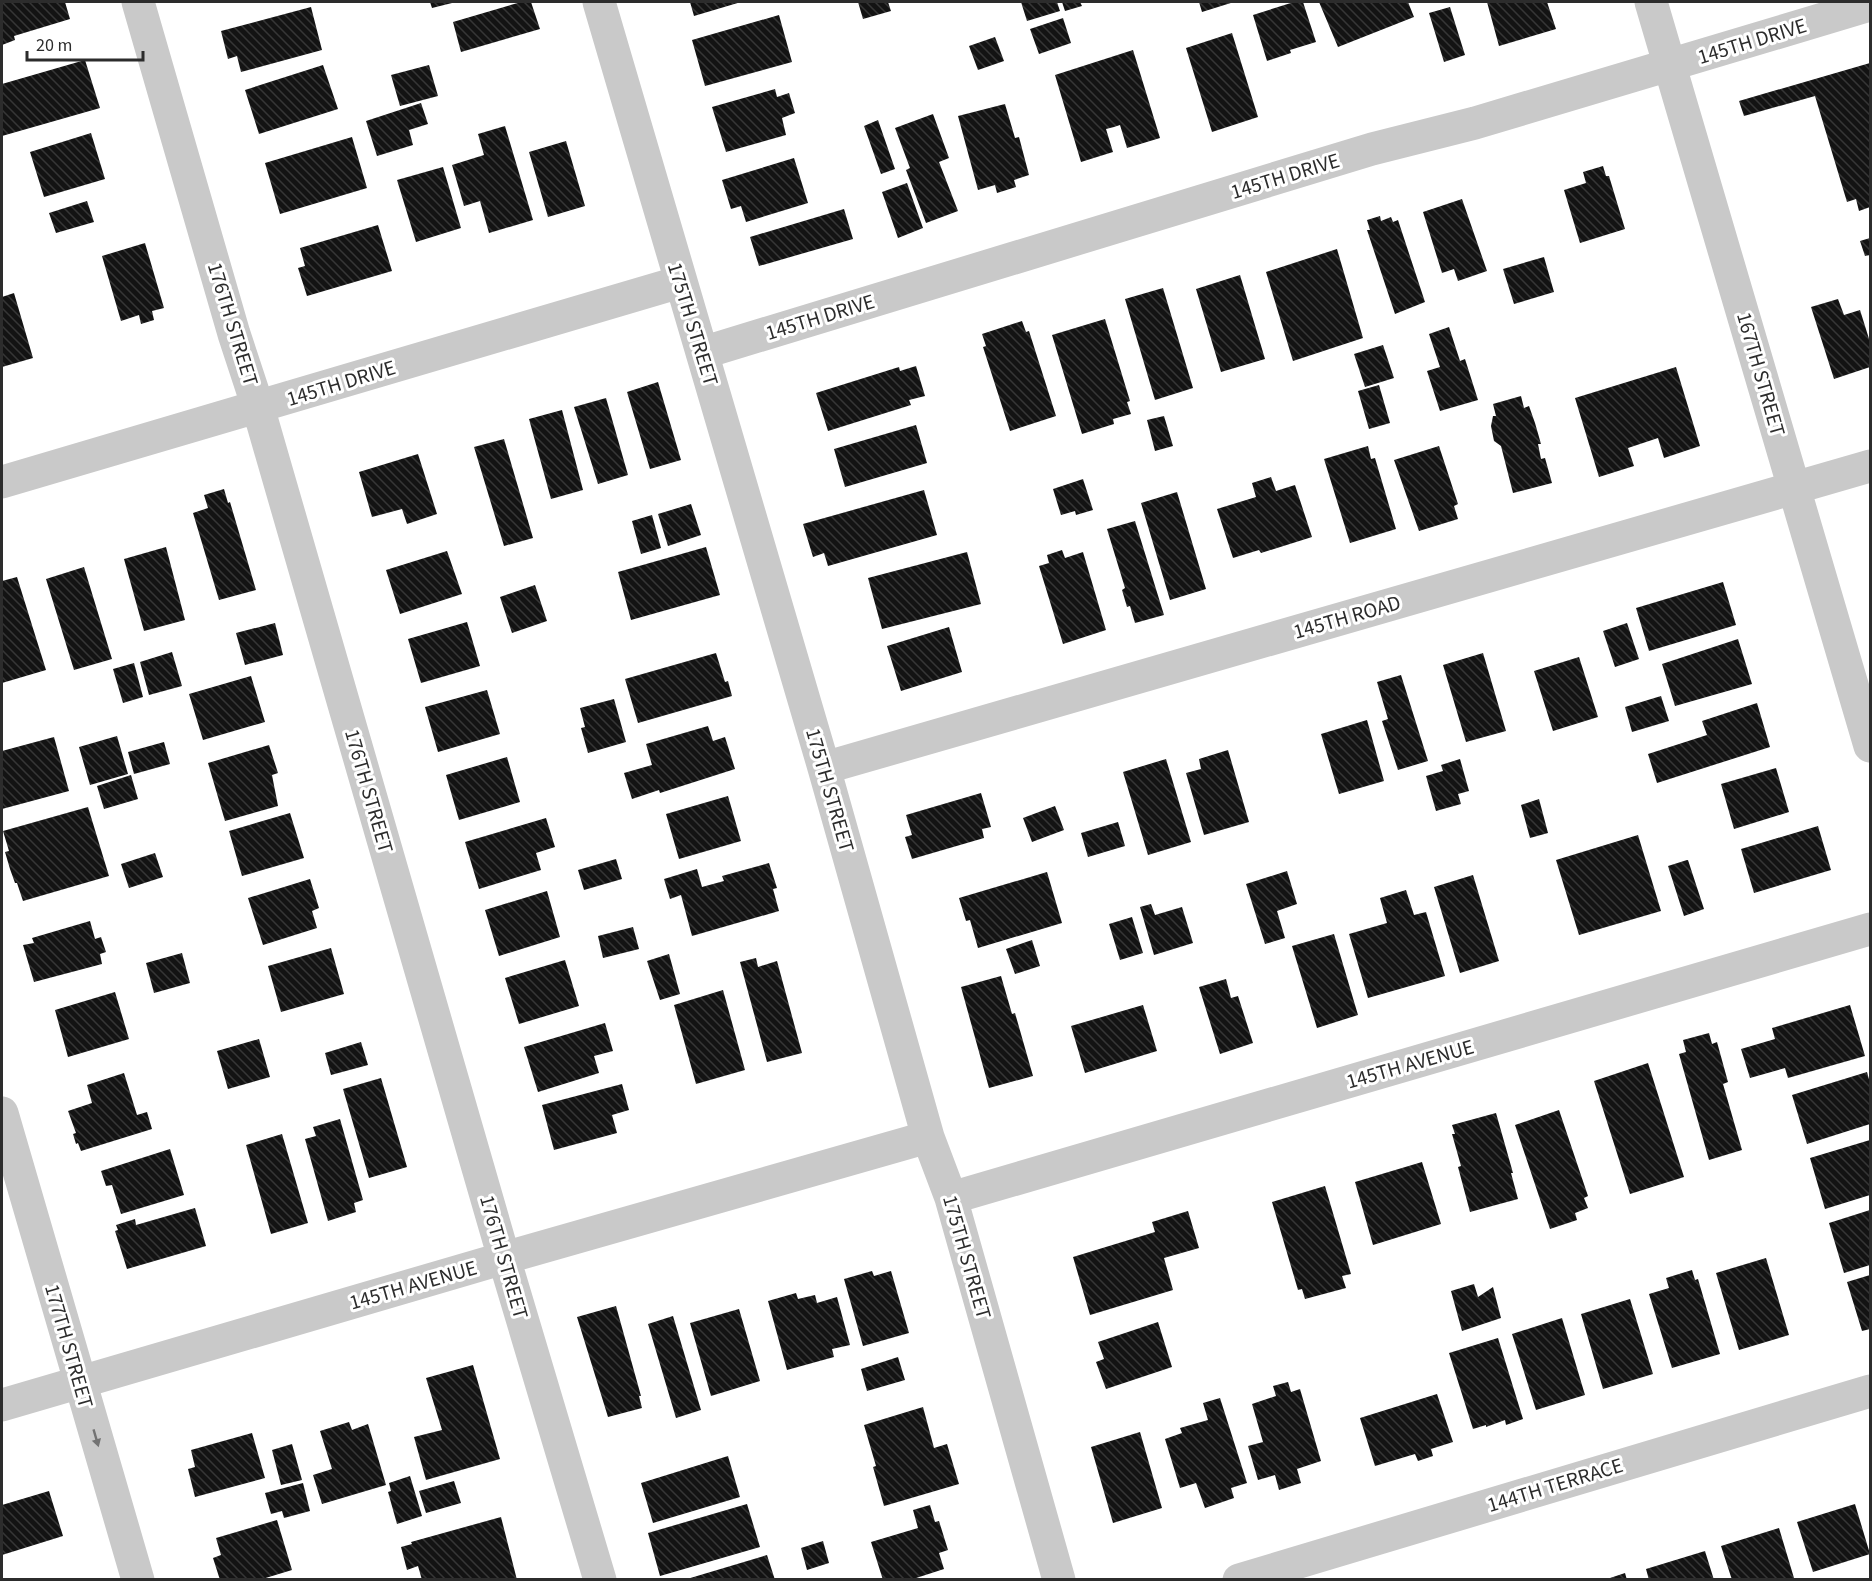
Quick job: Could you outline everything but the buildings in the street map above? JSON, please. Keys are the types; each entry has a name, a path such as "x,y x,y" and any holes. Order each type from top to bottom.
{"street":[{"name":"176TH STREET","path":"138,2 600,1580"},
{"name":"175TH STREET","path":"599,2 824,768 928,1137 951,1198 1059,1580"},
{"name":"167TH STREET","path":"1651,2 1870,746"},
{"name":"145TH DRIVE","path":"702,353 1372,149 1475,123 1870,5"},
{"name":"145TH DRIVE","path":"2,482 680,282"},
{"name":"145TH ROAD","path":"824,768 1870,466"},
{"name":"145TH AVENUE","path":"951,1198 1870,929"},
{"name":"177TH STREET","path":"2,1113 138,1580"},
{"name":"145TH AVENUE","path":"2,1405 928,1137"},
{"name":"144TH TERRACE","path":"1239,1580 1870,1390"}]}
